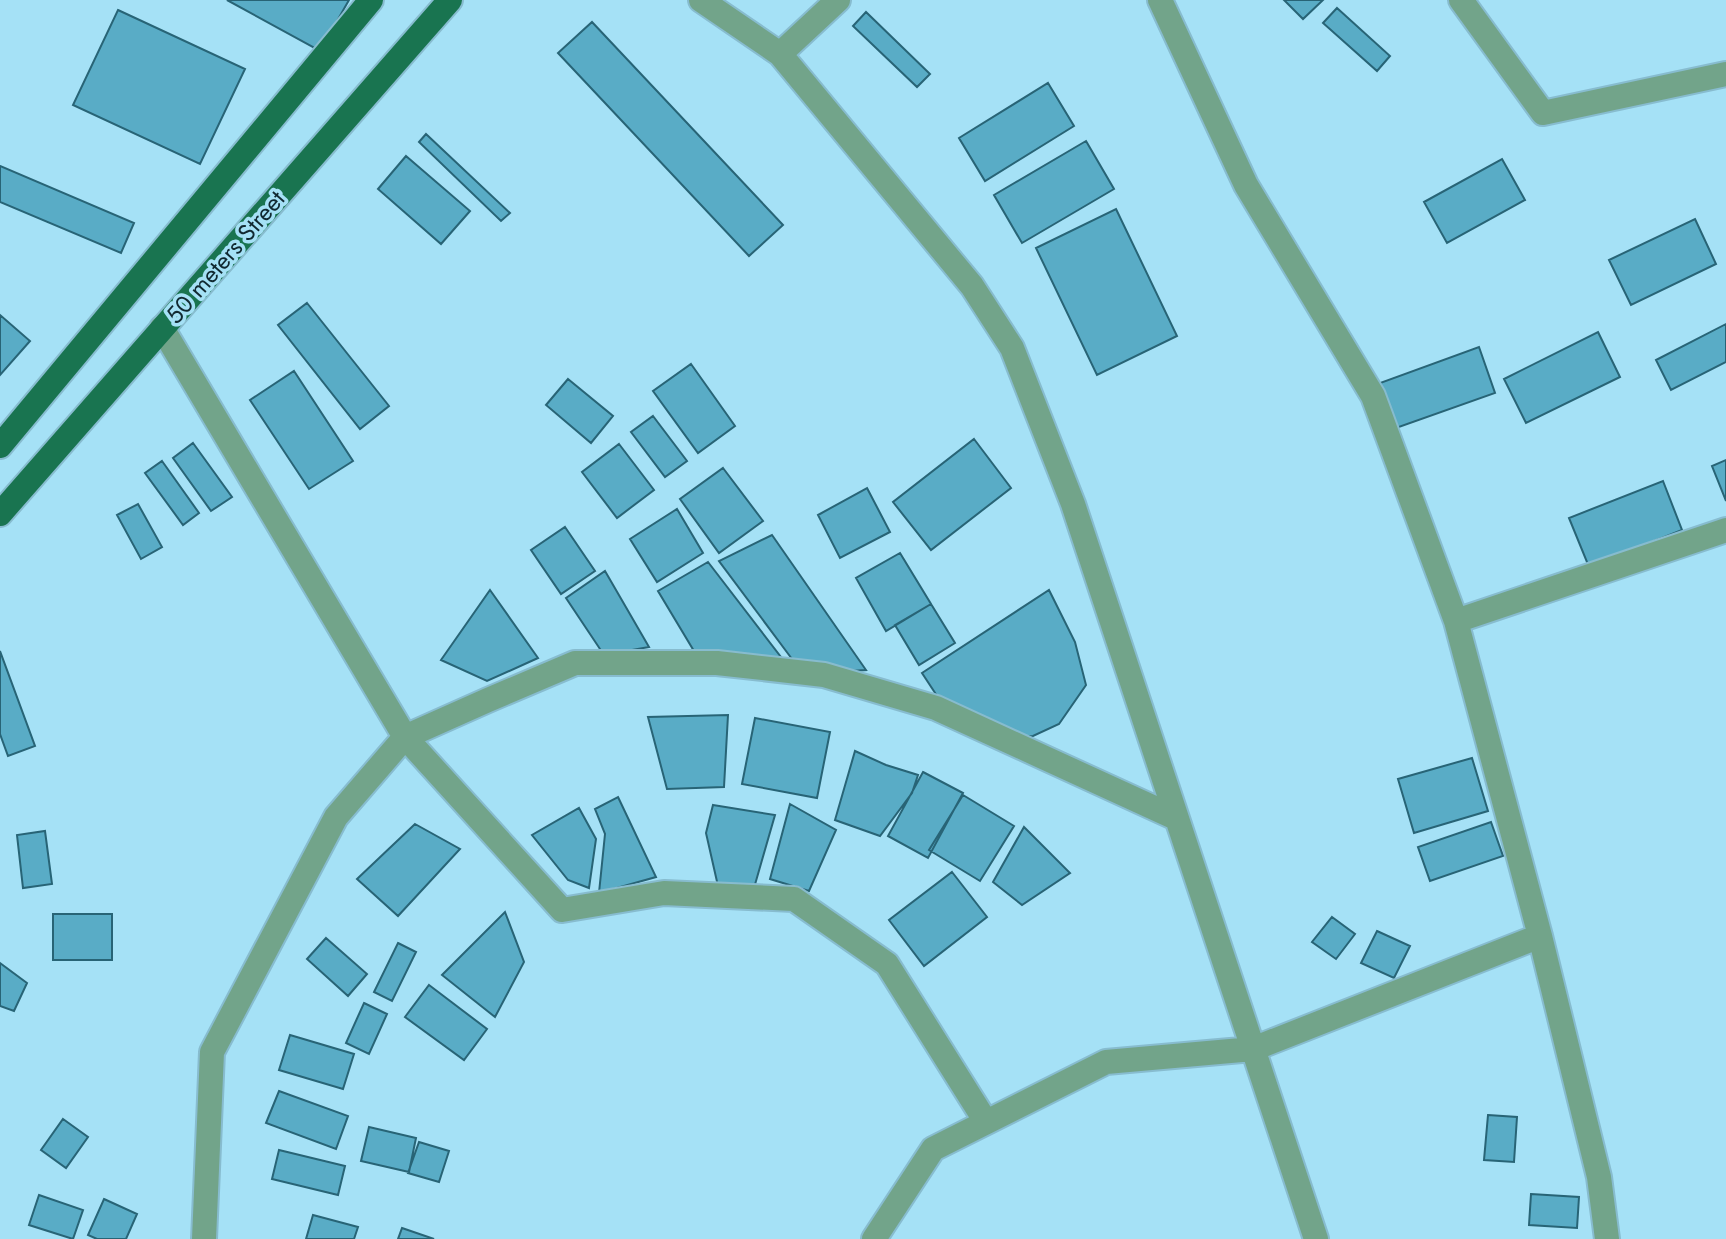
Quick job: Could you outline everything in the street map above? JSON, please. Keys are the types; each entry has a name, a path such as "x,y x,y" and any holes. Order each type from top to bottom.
{"main road":[{"path":"0,446 371,0"},
{"name":"50 meters Street","path":"0,514 450,0"}],"street":[{"path":"701,0 780,54 972,286 1012,348 1073,504 1316,1239"},
{"path":"780,54 838,0"},
{"path":"1160,0 1246,185 1373,396 1456,621 1540,936 1599,1177 1607,1239"},
{"path":"1461,0 1543,113 1726,74"},
{"path":"162,328 405,737 562,910 664,893 794,899 887,964 986,1122"},
{"path":"1456,621 1726,530"},
{"path":"204,1239 212,1052 336,817 405,737 575,663 717,663 824,675 936,708 1176,818"},
{"path":"874,1239 933,1149 1106,1062 1253,1049 1540,936"}],"building":[{"path":"227,0 349,0 320,51"},
{"path":"1284,0 1323,0 1303,19"},
{"path":"1337,8 1390,56 1377,71 1323,23"},
{"path":"118,10 245,69 200,164 73,105"},
{"path":"866,12 930,74 917,87 853,26"},
{"path":"592,22 783,225 749,256 558,53"},
{"path":"1048,83 1074,126 985,181 959,138"},
{"path":"426,134 510,213 501,221 419,142"},
{"path":"1086,141 1114,189 1022,243 994,195"},
{"path":"406,156 470,211 441,244 378,189"},
{"path":"1502,159 1525,200 1447,243 1424,202"},
{"path":"0,166 134,223 121,253 0,202"},
{"path":"1116,209 1177,336 1097,375 1036,248"},
{"path":"1695,219 1716,264 1631,305 1609,260"},
{"path":"307,303 389,406 360,429 278,325"},
{"path":"0,315 30,341 0,375"},
{"path":"1726,324 1726,362 1671,390 1656,360"},
{"path":"1598,332 1620,377 1526,423 1504,379"},
{"path":"1479,347 1495,393 1396,428 1380,383"},
{"path":"691,364 735,426 698,453 653,391"},
{"path":"294,371 353,461 309,489 250,400"},
{"path":"568,379 613,416 591,443 546,405"},
{"path":"653,416 687,461 665,477 631,432"},
{"path":"974,439 1011,488 931,550 893,502"},
{"path":"193,443 232,497 211,511 173,458"},
{"path":"619,444 654,490 617,518 582,472"},
{"path":"1726,460 1726,501 1712,466"},
{"path":"162,461 199,513 183,525 145,473"},
{"path":"723,468 763,521 719,553 680,499"},
{"path":"1663,481 1682,530 1589,567 1569,518"},
{"path":"867,488 890,532 840,558 818,515"},
{"path":"138,504 162,547 141,559 117,515"},
{"path":"677,509 703,553 657,582 630,539"},
{"path":"565,527 595,571 561,594 531,550"},
{"path":"772,535 866,670 835,672 792,659 719,561"},
{"path":"900,553 931,604 886,631 856,578"},
{"path":"708,562 784,661 694,651 658,591"},
{"path":"605,571 649,647 604,655 566,598"},
{"path":"490,590 538,658 487,681 441,660"},
{"path":"1049,590 1075,642 1086,685 1059,724 1033,736 1011,737 945,708 922,673"},
{"path":"931,604 955,643 919,665 895,625"},
{"path":"0,651 35,746 8,756 0,734"},
{"path":"728,715 724,787 667,789 648,717"},
{"path":"755,718 830,732 817,798 742,784"},
{"path":"855,751 918,775 912,793 880,836 835,820"},
{"path":"1472,758 1488,811 1414,833 1398,779"},
{"path":"923,772 963,793 928,858 888,836"},
{"path":"963,795 1014,826 980,881 929,850"},
{"path":"618,797 656,877 599,893 605,834 595,809"},
{"path":"790,804 836,830 809,891 770,879"},
{"path":"713,805 775,815 754,888 718,886 706,833"},
{"path":"579,808 596,839 589,888 568,880 532,835"},
{"path":"1491,822 1503,856 1430,881 1418,847"},
{"path":"415,824 460,849 398,916 357,879"},
{"path":"1024,827 1070,873 1022,905 993,882"},
{"path":"45,831 52,884 23,888 17,835"},
{"path":"952,872 987,917 924,966 889,920"},
{"path":"505,912 524,962 495,1017 442,975"},
{"path":"53,914 112,914 112,960 53,960"},
{"path":"1332,917 1355,934 1336,959 1312,942"},
{"path":"1377,931 1410,946 1394,978 1361,963"},
{"path":"326,938 367,974 348,996 307,959"},
{"path":"398,943 416,952 392,1001 374,992"},
{"path":"0,963 27,983 14,1011 0,1006"},
{"path":"429,985 487,1029 464,1060 405,1017"},
{"path":"364,1003 387,1014 369,1054 346,1043"},
{"path":"290,1035 354,1054 343,1089 279,1070"},
{"path":"279,1091 348,1116 336,1149 266,1123"},
{"path":"1488,1115 1517,1117 1514,1162 1484,1160"},
{"path":"63,1119 88,1137 66,1168 41,1150"},
{"path":"369,1127 416,1138 409,1172 361,1161"},
{"path":"419,1142 449,1151 439,1182 408,1173"},
{"path":"279,1150 345,1166 338,1195 272,1179"},
{"path":"1531,1194 1579,1197 1577,1228 1529,1225"},
{"path":"39,1195 83,1210 73,1239 29,1225"},
{"path":"104,1199 137,1214 126,1239 97,1239 88,1235"},
{"path":"313,1215 358,1227 354,1239 306,1239"},
{"path":"402,1228 434,1239 398,1239"}]}
